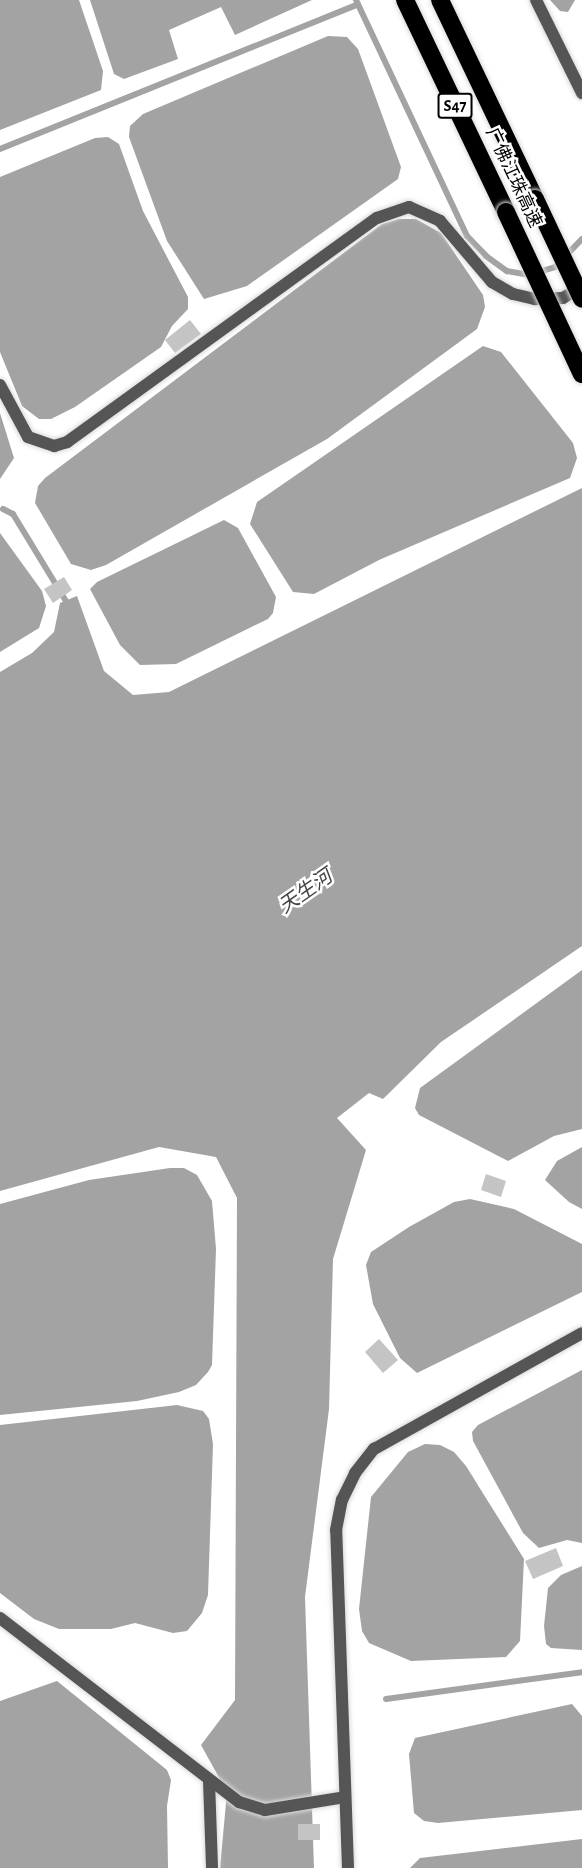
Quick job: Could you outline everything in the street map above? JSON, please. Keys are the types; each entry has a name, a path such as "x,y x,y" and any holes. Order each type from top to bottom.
{"highway":[{"name":"广佛江珠高速","path":"405,0 582,374"},
{"name":"广佛江珠高速","path":"440,0 582,299"}],"street":[{"path":"536,0 579,79 582,93"},
{"path":"0,385 28,437 54,446 67,442 377,218 409,207 440,221 492,282 513,294 535,299 563,298 582,286"},
{"path":"348,1868 336,1530 355,1473 374,1449 400,1431 582,1333"},
{"path":"0,1618 239,1802 265,1810 345,1797"},
{"path":"209,1780 212,1868"}],"water":[{"path":"0,0 79,0 103,71 101,90 0,130"},
{"path":"90,0 312,0 235,35 221,7 169,30 178,59 124,79 114,74"},
{"path":"550,0 575,0 568,12 560,11"},
{"path":"328,36 347,37 358,49 401,167 398,179 247,286 204,299 167,241 129,137 130,126 143,114"},
{"path":"108,137 119,144 143,211 188,297 188,309 172,326 161,347 75,407 51,419 39,419 22,406 0,352 0,177 95,138"},
{"path":"399,219 416,219 441,233 483,295 485,307 477,329 327,439 106,565 91,570 71,564 35,503 38,486 45,478 382,224"},
{"path":"483,346 501,352 573,443 577,458 570,478 379,560 314,594 293,592 250,524 257,502"},
{"path":"0,413 14,458 0,479"},
{"name":"天生河","path":"582,488 582,946 441,1042 383,1099 369,1093 337,1118 366,1150 333,1259 329,1409 305,1597 314,1868 220,1868 227,1792 201,1745 235,1700 237,1198 216,1157 159,1147 0,1191 0,672 32,653 54,632 60,603 77,596 104,671 133,695 169,692"},
{"path":"224,520 238,528 276,597 273,613 268,619 176,664 140,665 120,645 90,589 97,582"},
{"path":"0,533 42,591 46,606 39,628 0,652"},
{"path":"582,970 582,1129 554,1136 508,1161 419,1115 415,1108 420,1088"},
{"path":"582,1147 582,1209 569,1202 545,1180 557,1161"},
{"path":"184,1168 197,1175 212,1201 216,1249 212,1365 208,1372 196,1385 179,1392 137,1401 0,1415 0,1204 89,1180"},
{"path":"470,1199 514,1209 582,1244 582,1292 417,1373 400,1358 373,1304 366,1265 371,1252 409,1227 454,1202"},
{"path":"582,1370 582,1543 567,1540 539,1548 523,1533 473,1441 472,1432 478,1425"},
{"path":"177,1405 203,1411 209,1419 213,1444 208,1595 202,1613 187,1631 173,1633 135,1623 111,1629 59,1629 34,1619 0,1593 0,1425"},
{"path":"425,1444 440,1445 454,1452 466,1466 524,1559 520,1641 506,1657 411,1661 369,1643 362,1631 359,1609 371,1497 408,1452"},
{"path":"582,1566 582,1650 551,1648 546,1644 544,1626 548,1588 561,1575"},
{"path":"57,1681 167,1770 171,1780 167,1806 168,1868 0,1868 0,1701"},
{"path":"572,1704 582,1716 582,1810 438,1823 424,1821 414,1813 409,1754 415,1738"},
{"path":"582,1839 582,1868 410,1868 420,1858"}],"building":[{"path":"190,320 201,334 175,353 165,340"},
{"path":"64,577 72,590 53,603 44,589"},
{"path":"486,1174 506,1181 501,1197 481,1190"},
{"path":"379,1339 398,1360 383,1373 365,1352"},
{"path":"556,1548 563,1566 533,1579 525,1561"},
{"path":"298,1824 320,1824 320,1840 298,1840"}],"waterway":[{"path":"356,0 467,236 486,256 507,271 529,275 555,267 582,239"},
{"path":"0,149 358,4"},
{"path":"3,509 13,514 69,606"},
{"path":"386,1699 582,1672"}]}
